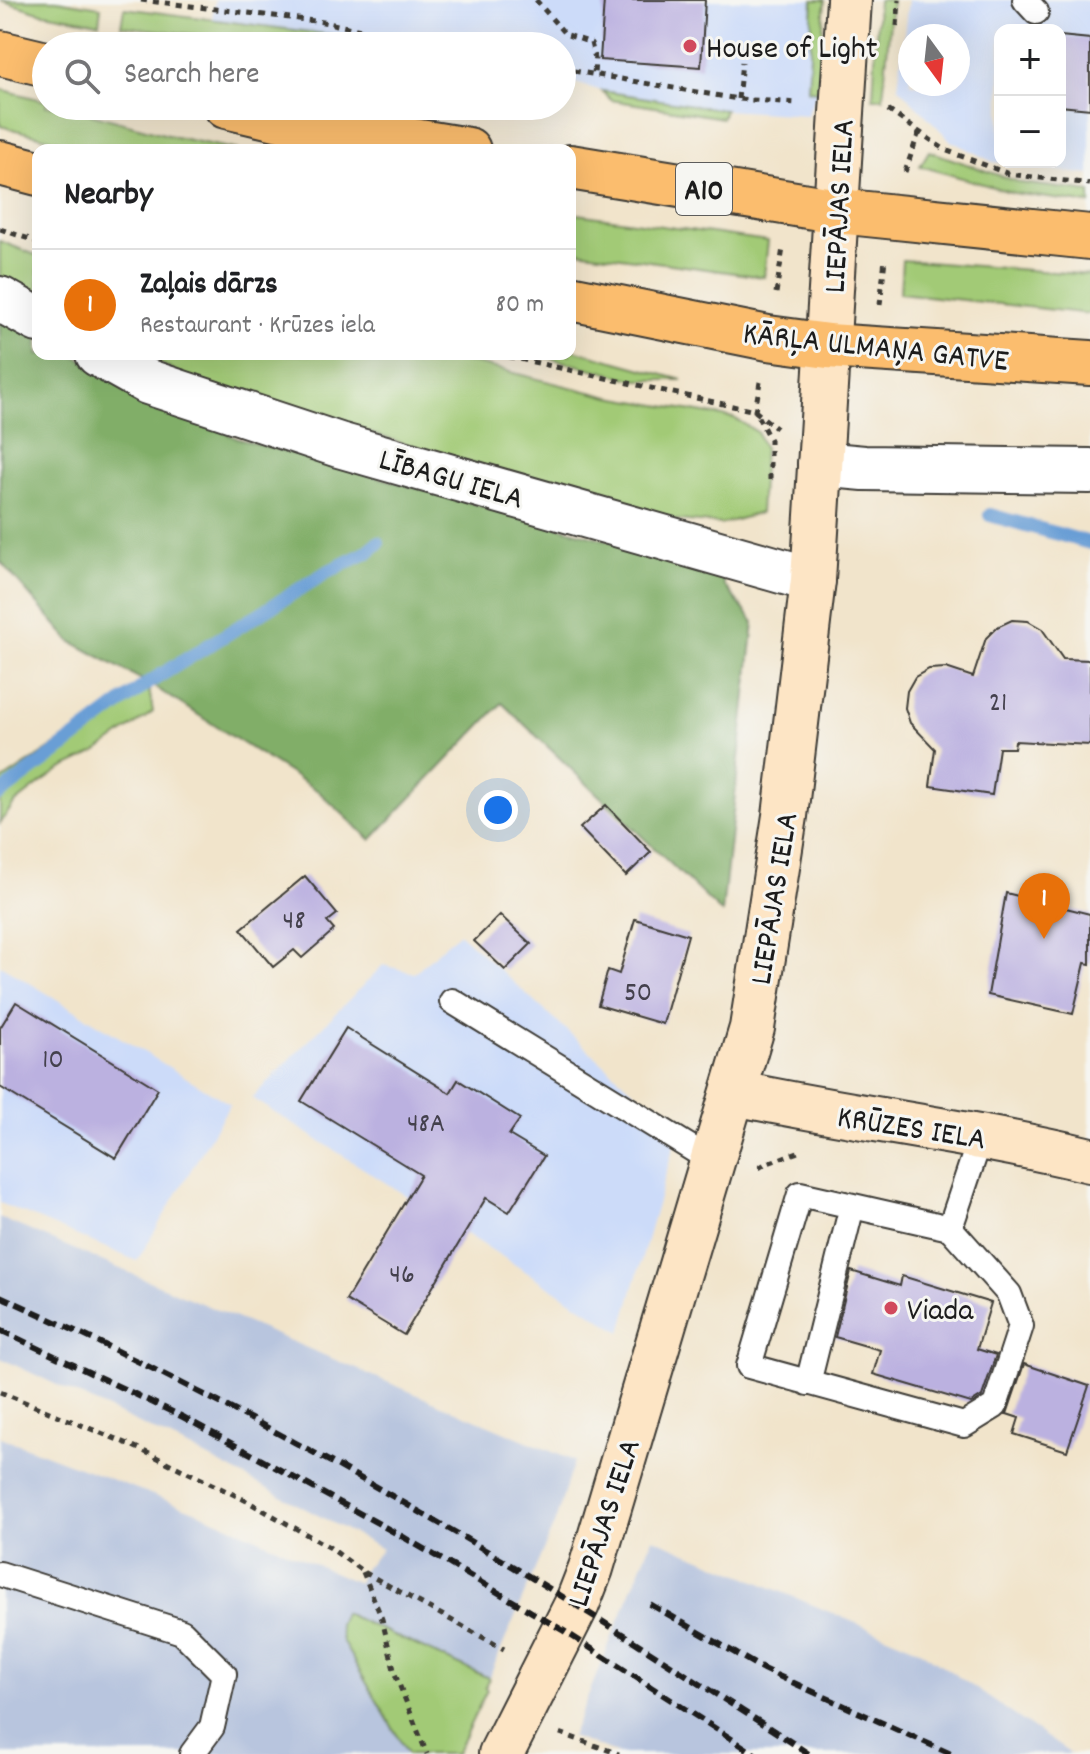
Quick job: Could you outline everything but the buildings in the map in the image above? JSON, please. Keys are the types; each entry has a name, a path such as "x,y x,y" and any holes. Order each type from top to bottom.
{"highway":[{"path":"0,53 32,61"},
{"path":"285,120 431,144"},
{"path":"0,163 32,171"},
{"name":"A10","path":"576,168 838,211 1090,237"},
{"name":"KĀRĻA ULMAŅA GATVE","path":"576,299 768,338 828,346 1090,363"}],"street":[{"name":"LIEPĀJAS IELA","path":"501,1754 577,1604 591,1568 752,1028 785,816 813,580 849,0"},
{"path":"0,299 32,317"},
{"name":"LĪBAGU IELA","path":"109,360 148,382 339,445 813,580"},
{"path":"820,464 864,468 1090,471"},
{"name":"KRŪZES IELA","path":"735,1093 814,1110 981,1136 1090,1160"}],"lane":[{"path":"452,1001 712,1161"},
{"path":"950,1228 981,1136"},
{"path":"800,1194 950,1228 1009,1294 1021,1326 995,1406 964,1425 749,1366 800,1194"},
{"path":"808,1383 852,1206"},
{"path":"0,1574 182,1632 224,1674 212,1727 192,1754"}],"path":[{"path":"141,0 323,22 371,32"},
{"path":"536,0 563,32"},
{"path":"544,9 547,0"},
{"path":"576,38 591,43 595,59 594,75"},
{"path":"738,99 742,62"},
{"path":"576,72 738,99 890,110 945,150 1009,174 1090,184"},
{"path":"755,411 789,203"},
{"path":"0,229 32,240"},
{"path":"524,360 755,411 820,464"},
{"path":"0,1392 133,1446 243,1499 329,1547 362,1571 544,1671"},
{"path":"362,1571 382,1619 395,1674 427,1754"},
{"path":"557,1732 619,1754"}],"shaded area":[{"path":"215,0 813,0 808,89 818,91 807,115 725,110 602,91 576,83 576,32 311,32 212,19"},
{"path":"908,0 1090,0 1090,175 1038,168 1066,168 1066,24 994,24 994,162 951,141 907,96 970,96 970,24 905,24"},
{"path":"459,933 678,1131 621,1332 252,1098 383,965 414,973"},
{"path":"0,965 230,1104 137,1261 0,1203"},
{"path":"0,1218 574,1461 555,1522 489,1678 345,1614 342,1641 408,1754 0,1754 0,1437 200,1513 358,1583 362,1571 382,1549 192,1449 0,1358"},
{"path":"653,1538 918,1649 1071,1754 619,1754 571,1737"}],"green space":[{"path":"0,0 56,0 101,7 99,23 39,12"},
{"path":"813,0 825,0 818,91 808,90"},
{"path":"878,0 892,0 883,98 873,98"},
{"path":"124,8 310,32 172,32 121,26"},
{"path":"0,89 32,97 32,120 113,120 209,144 71,144 0,126"},
{"path":"602,91 725,110 722,118 611,100"},
{"path":"929,151 1021,183 1090,192 1090,204 1014,193 920,166"},
{"path":"576,214 768,241 764,277 576,251"},
{"path":"0,241 32,254 32,295 0,276"},
{"path":"902,260 1090,275 1090,314 900,293"},
{"path":"0,318 32,334 32,360 83,360 236,438 723,572 724,585 754,622 722,913 502,703 371,840 318,791 148,683 70,641 0,561"},
{"path":"576,351 682,380 636,380 557,360 576,360"},
{"path":"153,360 462,360 610,397 734,418 757,432 764,448 760,513 722,524 654,518 193,380"},
{"path":"148,683 153,712 95,753 61,769 41,783 14,804 0,823 0,782"},
{"path":"344,1613 489,1678 487,1690 456,1754 408,1754 342,1641 339,1624"}],"waterway":[{"path":"990,515 1090,543"},
{"path":"0,794 148,683 378,543"}],"railway":[{"path":"0,1296 180,1382 443,1525 613,1628 809,1754"},
{"path":"0,1330 183,1417 405,1538 564,1631 755,1754"},
{"path":"650,1604 763,1669 951,1754"}],"place":[{"name":"House of Light","path":"690,46"},
{"name":"Zaļais dārzs","path":"1044,939"},
{"name":"Viada","path":"891,1308"}]}
